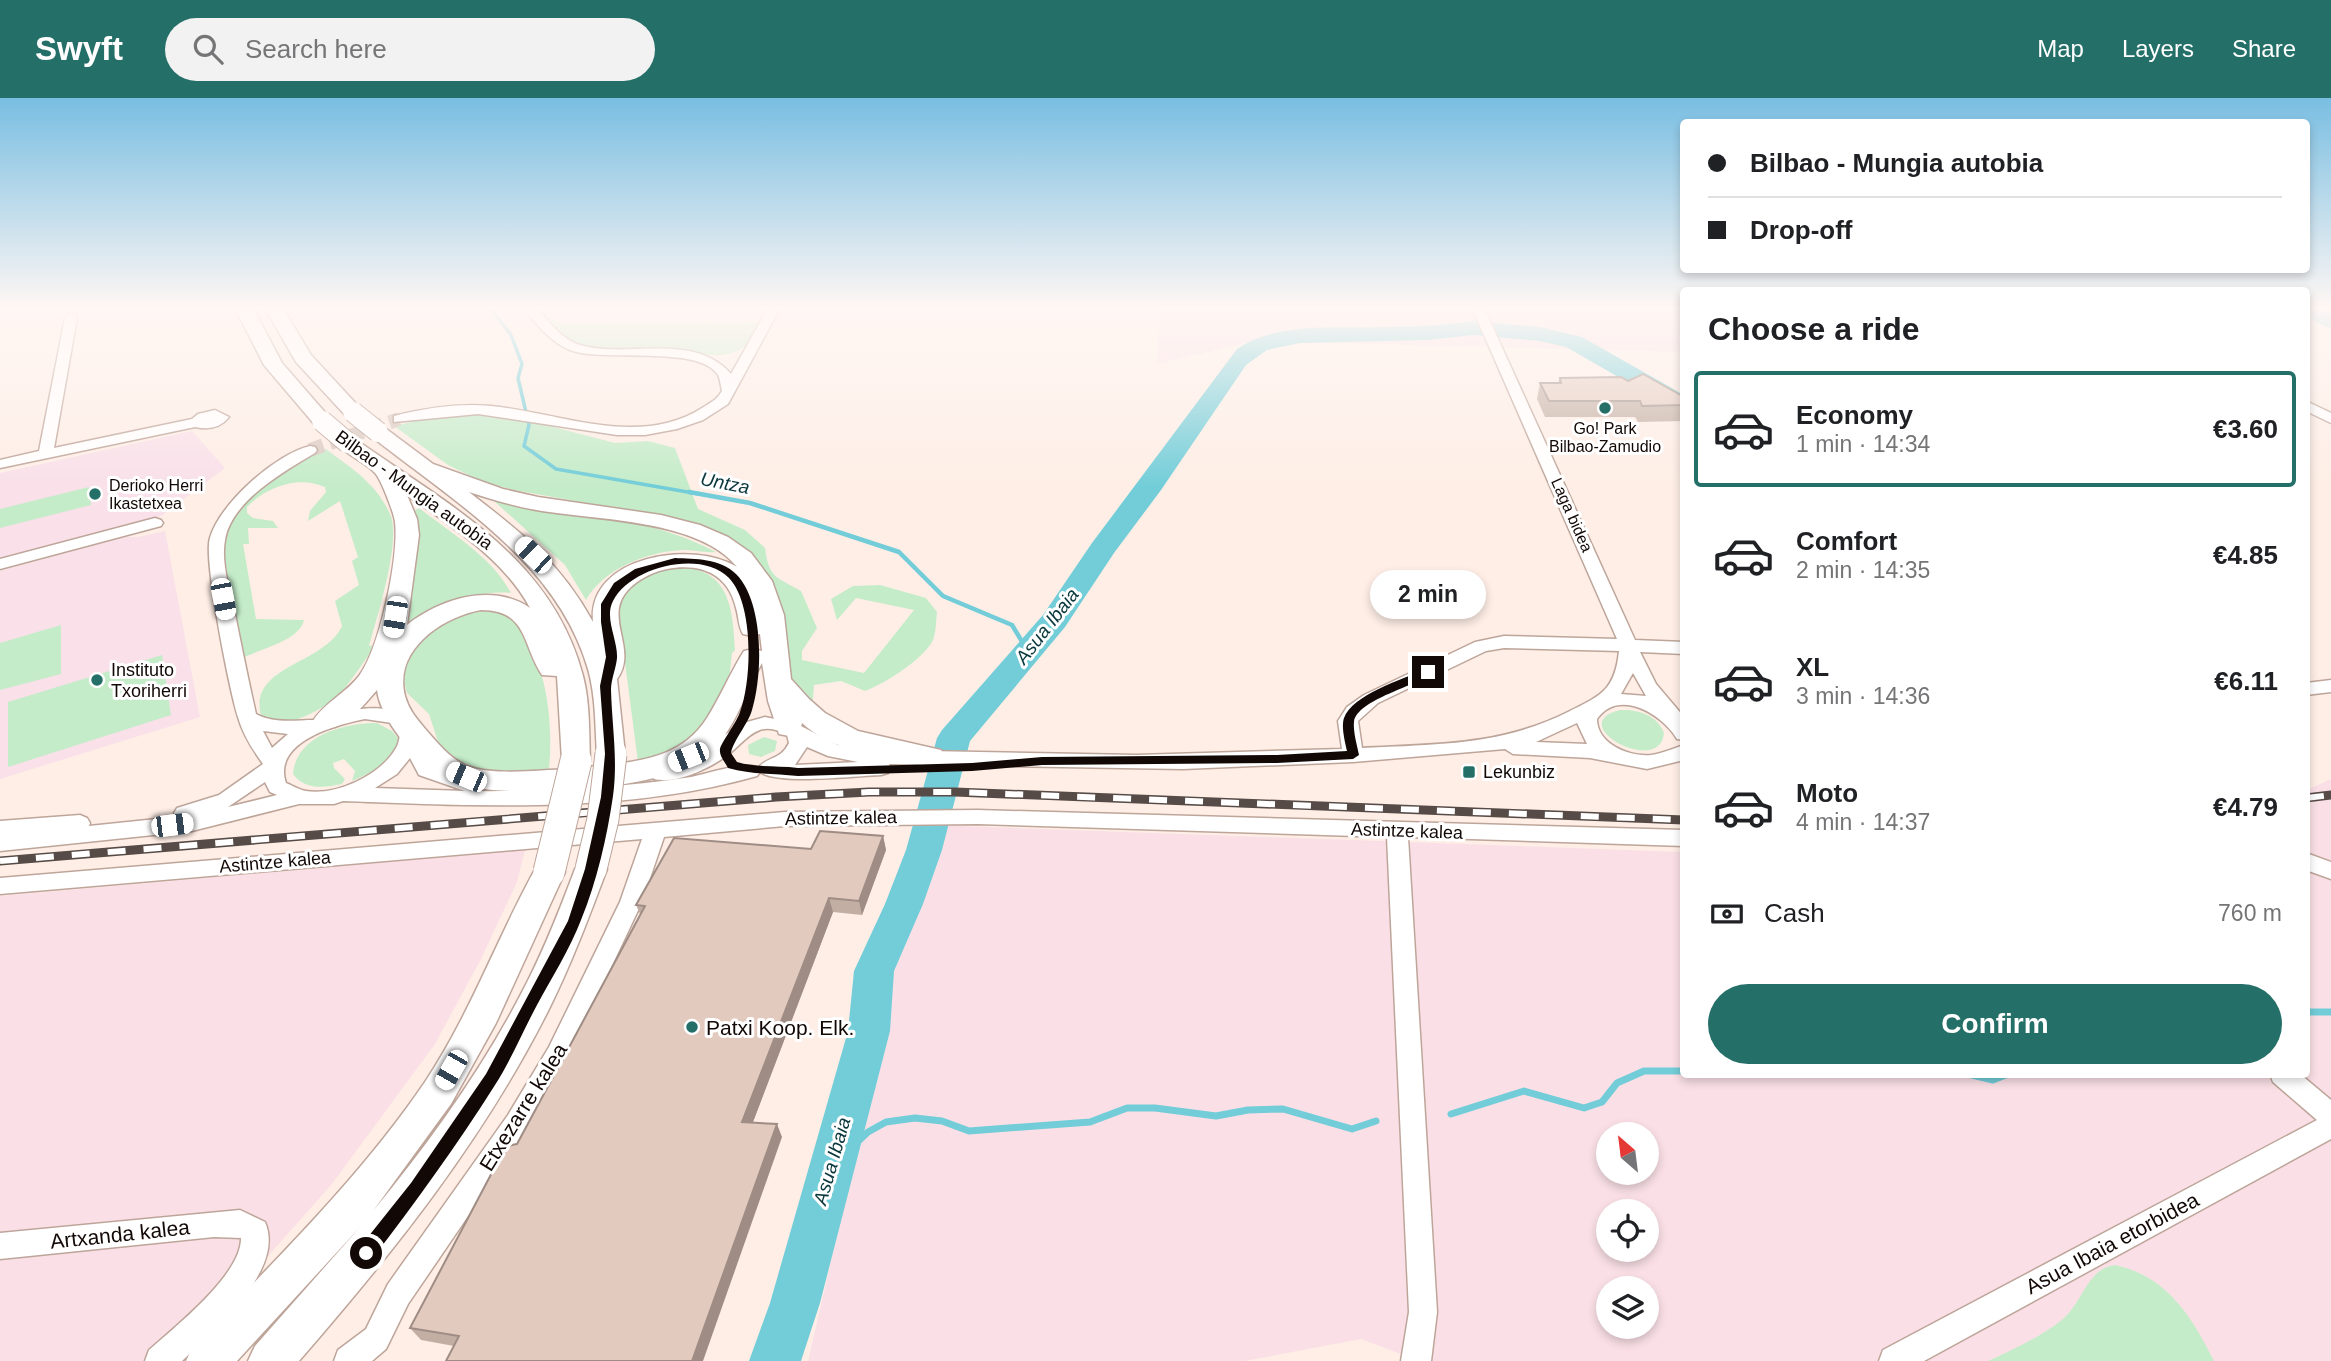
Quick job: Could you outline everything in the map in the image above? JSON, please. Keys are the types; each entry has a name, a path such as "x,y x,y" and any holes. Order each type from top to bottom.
{"highway":[{"name":"Bilbao - Mungia autobia","path":"277,369 322,421 387,473 470,527 521,576 550,618 570,675 575,706 568,763"},
{"name":"Bilbao - Mungia autobia","path":"270,1361 349,1275 417,1188 491,1078 564,942 591,869 603,819 611,754 605,686 578,618 543,565 493,520 353,412 313,369"},
{"path":"426,469 499,495 537,504 678,527 722,543 751,566 762,584 768,603 777,679 792,729"},
{"path":"327,721 363,691 384,661 392,636 407,535 406,519 387,473"},
{"path":"605,686 612,657 606,622 609,595 624,579 639,571 666,563 709,563 732,575 745,593 748,606 753,657 747,709 732,739"},
{"path":"208,1361 354,1206 438,1093 478,1023 549,872 567,803 568,763 551,670 530,624 510,606 483,603 454,609 430,620 412,634 392,673 389,686 393,704 406,729 433,759 466,777 491,781 540,780 643,771 688,757 716,729 731,704 740,677 753,657"},
{"path":"777,679 800,710 826,729 855,742 931,761"}],"street":[{"path":"46,454 62,369"},
{"path":"723,369 730,381 729,393"},
{"path":"399,419 451,410 477,409 616,432 658,430 682,424 712,410 729,393 742,369"},
{"name":"Laga bidea","path":"1505,369 1628,645 1648,686 1677,721"},
{"path":"2310,407 2331,419"},
{"path":"0,464 197,422"},
{"path":"299,797 277,787 273,766 257,741 247,717 218,573 217,539 231,511 244,496 276,470 310,450"},
{"path":"0,564 155,523"},
{"path":"1353,755 1349,720 1354,711 1371,698 1481,646 1504,642 1680,648"},
{"path":"1623,758 1601,747 1589,733 1587,718 1624,678 1628,645"},
{"path":"2310,689 2331,686"},
{"path":"1484,746 1552,729 1615,699 1643,701 1677,721"},
{"path":"247,717 262,726 281,729 352,714 376,712 406,729 426,770 472,785 522,785 662,774 694,765 732,739 764,723 792,729 823,748 872,757 931,761 1277,759 1484,746 1563,749 1658,761 1680,750"},
{"path":"0,829 148,818 193,811 226,800 273,766 293,741 327,721"},
{"path":"340,794 381,776 401,759 406,729"},
{"path":"0,843 192,823 299,797 318,798 340,794 491,800 631,791 687,784 760,770 793,755 799,743 792,729"},
{"path":"732,739 727,760 740,769 798,772 931,761"},
{"name":"Astintze kalea","path":"0,886 785,819 951,817 1680,838"},
{"name":"Etxezarre kalea","path":"349,1361 376,1350 398,1294 517,1123 558,1054 631,902 656,829"},
{"path":"1397,831 1423,1312 1416,1361"},
{"path":"2310,863 2331,871"},
{"path":"2287,1078 2331,1116"},
{"name":"Asua Ibaia etorbidea","path":"1894,1361 2331,1126"},
{"name":"Artxanda kalea","path":"0,1246 240,1223 255,1231 255,1248 246,1269 212,1311 160,1361"}],"shaded area":[{"name":"Derioko Herri Ikastetxea","path":"192,431 225,468 161,516 0,558 0,473"},
{"name":"Instituto Txoriherri","path":"165,531 200,717 0,779 0,571 124,537 139,537"},
{"path":"2331,779 2331,1361 1419,1361 1361,1339 1245,1361 808,1361 861,1131 890,946 912,890 923,870 936,825 1680,852 1680,1078 2310,1078 2310,789"},
{"path":"525,850 517,882 481,959 435,1044 332,1184 254,1272 160,1361 0,1361 0,896"}],"green space":[{"path":"476,415 542,424 615,443 648,441 675,448 698,509 745,530 765,548 772,572 801,591 817,628 802,651 802,660 864,673 914,610 856,598 837,620 831,599 853,586 880,585 926,598 937,612 933,640 921,655 903,670 865,691 841,681 814,685 811,723 799,717 768,578 670,518 514,490 481,481 448,465 394,426 437,416"},
{"path":"326,449 370,485 385,503 390,514 393,526 391,559 369,646 376,645 345,687 328,704 297,719 276,722 261,716 260,699 266,686 276,675 333,639 342,626 335,601 359,585 352,561 358,557 340,501 308,521 310,511 326,492 325,487 304,482 283,485 263,494 247,507 247,513 253,518 273,521 278,528 248,528 249,544 243,544 256,619 304,620 301,627 288,639 245,657 227,580 227,536 244,503 258,489 291,466"},
{"path":"89,487 91,505 0,528 0,509"},
{"path":"494,501 579,512 635,523 663,530 716,552 670,551 642,558 604,579 586,600 565,565"},
{"path":"419,508 482,557 511,593 480,595 452,604 400,636 414,511"},
{"path":"687,568 702,571 713,578 727,597 733,622 735,650 732,653 729,680 722,703 688,748 638,762 618,609 622,598 635,582 654,573"},
{"path":"500,610 516,624 528,641 544,682 550,727 549,769 493,771 455,759 441,751 429,714 407,693 403,677 422,634 462,614"},
{"path":"61,625 61,674 0,690 0,643"},
{"path":"162,655 171,715 8,767 8,702"},
{"path":"1620,710 1640,712 1657,722 1664,733 1659,746 1647,750 1633,749 1619,744 1607,735 1602,726 1605,717"},
{"path":"377,723 392,731 398,738 393,754 375,770 352,781 355,771 344,759 333,763 334,768 345,779 342,784 322,787 303,783 293,774 296,761 312,741 351,725"},
{"path":"764,737 777,741 775,751 761,757 749,754 748,745"},
{"path":"2115,1265 2149,1278 2176,1301 2197,1329 2214,1361 1988,1361 2028,1342 2057,1324 2071,1311 2098,1272"}],"building":[{"path":"1643,374 1680,395 1680,405 1642,406 1640,401 1549,401 1540,383 1561,383 1560,378 1621,377 1628,381"},
{"name":"Patxi Koop. Elk.","path":"820,831 883,836 859,901 829,898 742,1122 777,1124 692,1361 446,1361 459,1336 410,1328 506,1146 517,1144 645,906 636,905 674,838 811,849"}],"waterway":[{"name":"Untza","path":"521,369 518,378 529,425 524,446 556,469 699,494"},
{"name":"Asua Ibaia","path":"775,1361 795,1303 869,1031 874,971 904,904 924,850 954,738 1054,621 1102,549 1152,484 1232,369"},
{"name":"Asua Ibaia","path":"1621,369 1680,403"},
{"name":"Untza","path":"689,492 750,503 899,552 943,596 1012,625 1029,653"},
{"path":"2310,1012 2331,1012"},
{"path":"1451,1114 1524,1091 1584,1108 1602,1102 1617,1083 1644,1071 1680,1071"},
{"path":"1985,1078 1998,1078"},
{"path":"832,1166 868,1132 886,1122 915,1118 942,1121 969,1131 1090,1122 1127,1108 1155,1108 1216,1116 1248,1110 1283,1109 1352,1129 1376,1121"}],"tunnel":[{"path":"310,450 399,419"}],"railway":[{"path":"0,861 776,797 869,792 955,792 1680,820"},
{"path":"2310,798 2331,795"}],"place":[{"name":"Go! Park Bilbao-Zamudio","path":"1605,408"},
{"name":"Derioko Herri Ikastetxea","path":"95,494"},
{"name":"Instituto Txoriherri","path":"97,680"},
{"name":"Lekunbiz","path":"1469,772"},
{"name":"Patxi Koop. Elk.","path":"692,1027"}],"route":[{"path":"366,1253 417,1188 491,1078 574,921 591,869 607,797 611,754 605,686 612,657 606,604 609,595 624,579 657,564 692,561 721,567 732,575 745,593 751,623 754,673 747,709 737,733 727,746 726,753 727,760 733,765 750,771 770,769 798,772 859,768 972,767 1042,761 1277,759 1353,755 1349,720 1354,711 1371,698 1428,672"}]}
